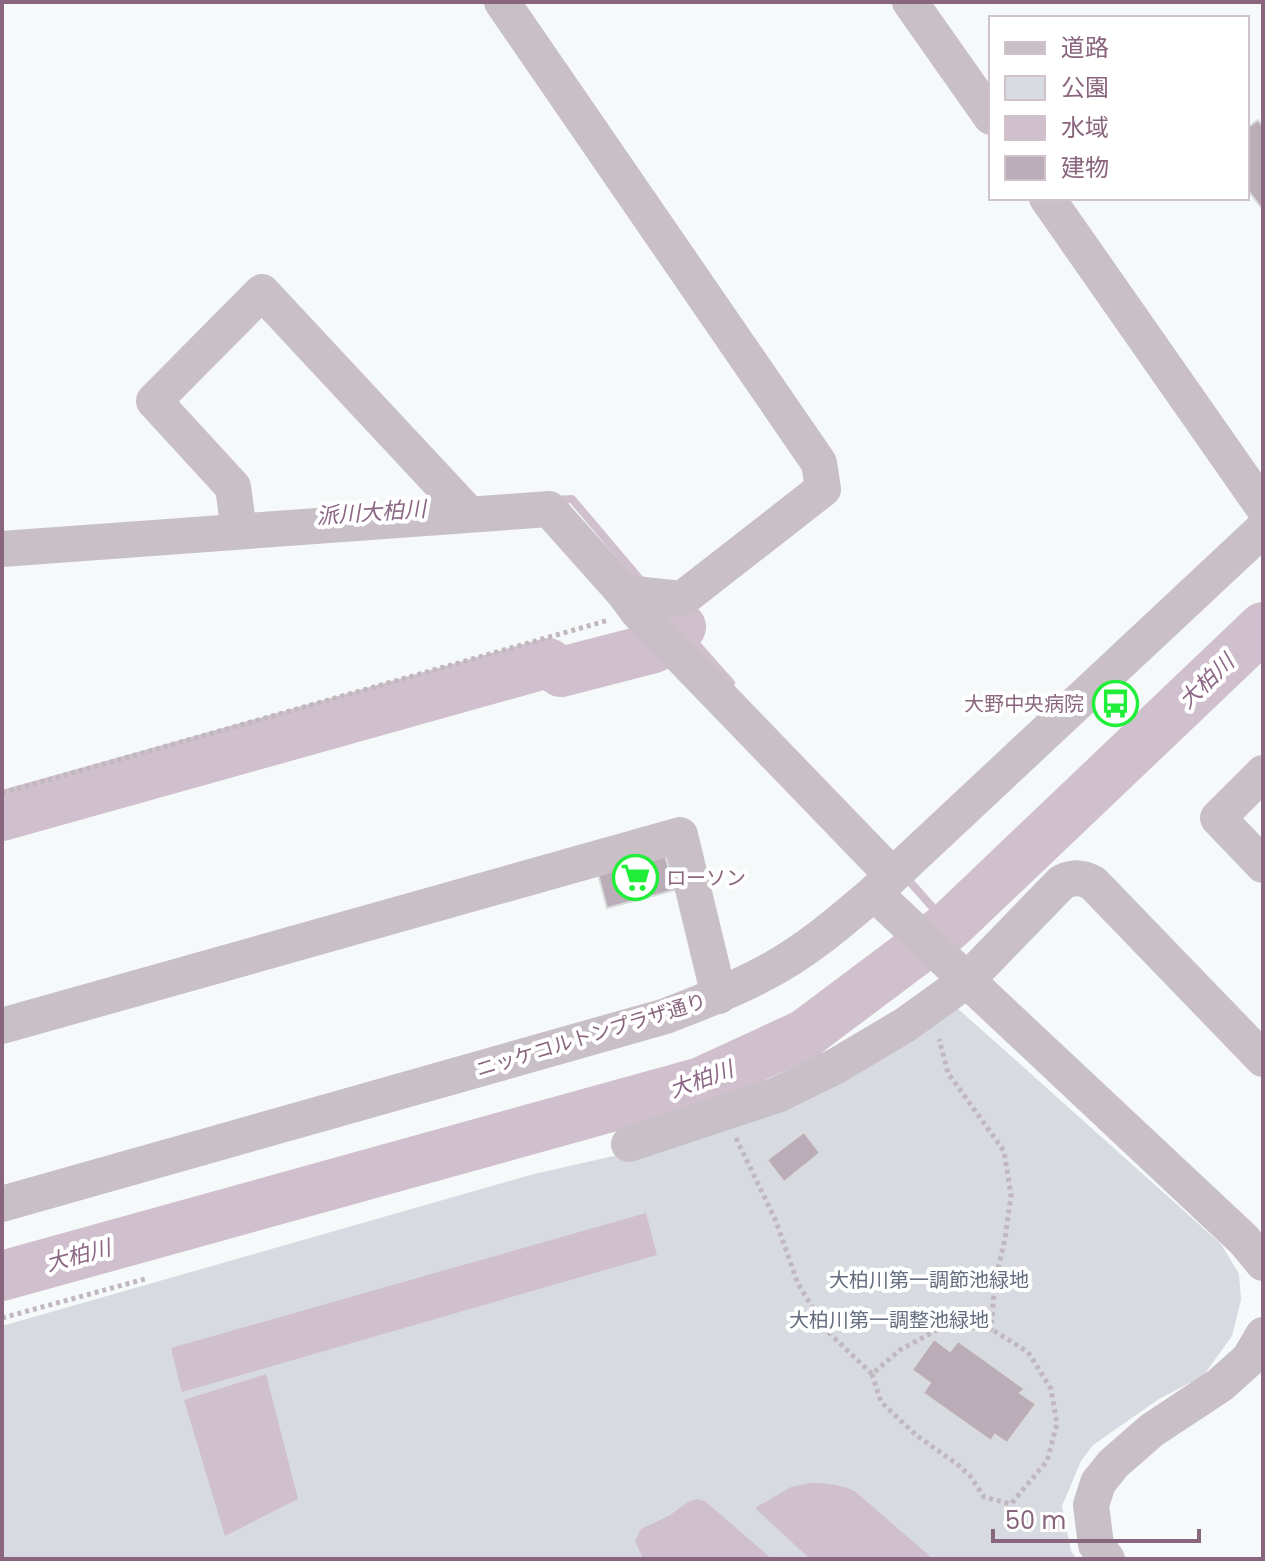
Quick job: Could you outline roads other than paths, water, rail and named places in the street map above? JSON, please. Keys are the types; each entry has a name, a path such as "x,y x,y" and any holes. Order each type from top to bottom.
{"street":[{"path":"502,2 819,463 823,489 682,599 636,609"},
{"path":"910,2 989,114"},
{"path":"1048,200 1263,507"},
{"path":"239,531 233,487 154,401 262,292 469,514"},
{"path":"2,549 549,509 636,609 682,656 959,974 1244,1240 1263,1263"},
{"name":"ニッケコルトンプラザ通り","path":"2,1204 666,1016 719,996 766,973 888,895 1263,529"},
{"path":"1263,773 1218,818 1263,865"},
{"path":"2,1026 680,835 719,996"},
{"path":"629,1144 777,1095 836,1066 905,1025 1062,882 1071,878 1093,883 1263,1059"},
{"path":"1102,1552 1091,1505 1098,1483 1113,1464 1152,1430 1220,1385 1249,1359 1263,1335"}],"water":[{"path":"646,1213 657,1255 182,1392 171,1348"},
{"path":"266,1374 298,1499 225,1536 184,1400"},
{"path":"810,1483 833,1484 856,1492 933,1559 810,1559 755,1508 791,1487"},
{"path":"697,1499 705,1501 772,1559 643,1559 635,1541 641,1529"}],"waterway":[{"name":"派川大柏川","path":"554,500 572,499 644,584"},
{"name":"派川大柏川","path":"666,610 731,683"},
{"name":"派川大柏川","path":"2,816 548,663 561,672 654,648 681,627"},
{"name":"大柏川","path":"2,1276 701,1082 805,1034 949,926 1263,627"},
{"name":"派川大柏川","path":"904,875 949,926"}],"place":[{"name":"大野中央病院","path":"1115,704"},
{"name":"ローソン","path":"635,878"}],"park label":[{"name":"大柏川第一調節池緑地","path":"929,1280"},
{"name":"大柏川第一調整池緑地","path":"889,1320"}]}
